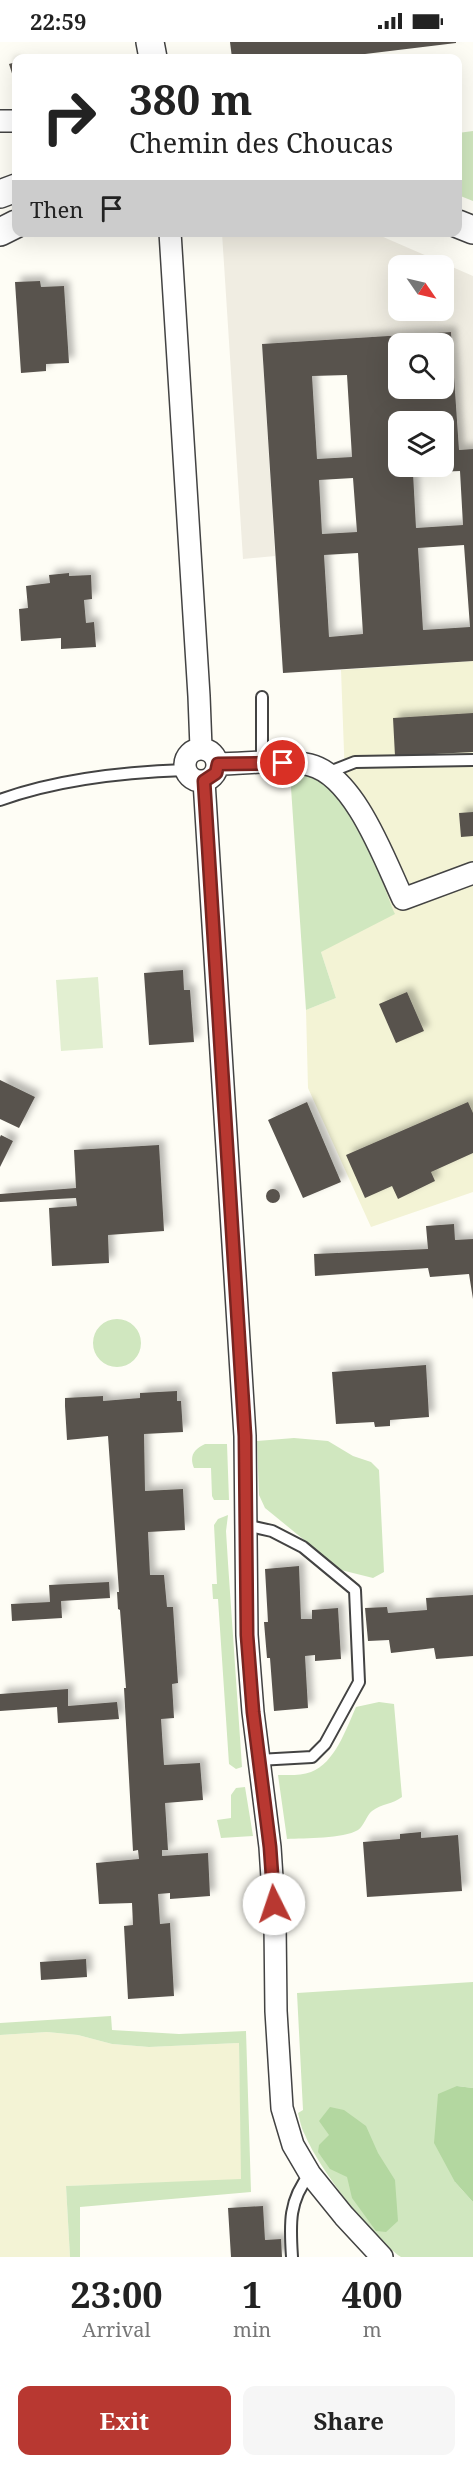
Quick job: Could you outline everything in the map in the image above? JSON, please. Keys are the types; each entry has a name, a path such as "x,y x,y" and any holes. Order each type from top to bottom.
{"street":[{"path":"170,237 200,696 201,748"},
{"path":"201,748 210,751 218,764 216,773 204,781 195,780 185,770 189,754 201,748"},
{"path":"218,764 296,763 327,772 352,799 367,823 403,899 473,873"},
{"path":"204,781 245,1436 247,1635 275,1913 276,2011 282,2108 292,2145 310,2174 350,2223 382,2257"}],"lane":[{"path":"262,697 262,763"},
{"path":"327,772 355,762 473,760"},
{"path":"0,800 64,783 111,776 185,770"},
{"path":"245,1525 272,1531 303,1547 355,1590 358,1638 358,1682 319,1752 312,1757 258,1760"},
{"path":"292,2257 290,2218 300,2187 310,2174"}],"green space":[{"path":"473,131 473,201 462,197 462,132"},
{"path":"473,661 473,1192 371,1227 308,1088 306,1010 336,998 321,952 346,806 341,670"},
{"path":"290,773 318,779 334,791 345,805 366,842 395,914 321,952 336,998 306,1010"},
{"path":"98,977 103,1048 61,1051 56,980"},
{"path":"117,1319 134,1326 141,1343 134,1360 117,1367 100,1360 93,1343 100,1326"},
{"path":"294,1438 328,1441 353,1456 371,1462 379,1470 384,1572 373,1578 341,1570 265,1508 259,1495 257,1441"},
{"path":"205,1444 227,1444 229,1500 214,1500 211,1468 194,1468 192,1460 194,1453"},
{"path":"228,1515 226,1531 242,1767 236,1769 229,1764 218,1599 213,1599 212,1584 217,1584 214,1525 218,1519"},
{"path":"379,1702 394,1704 402,1797 372,1811 360,1828 351,1833 324,1838 287,1839 278,1775 303,1774 319,1768 339,1744 356,1707"},
{"path":"245,1787 253,1836 221,1838 217,1820 231,1818 231,1795 236,1788"},
{"path":"473,1982 473,2088 457,2086 455,2182 473,2202 473,2257 401,2257 375,2234 347,2201 322,2165 302,2130 298,2113 303,2110 297,1993"},
{"path":"111,2016 112,2030 179,2034 246,2031 251,2192 80,2207 80,2257 70,2257 66,2186 241,2179 239,2043 149,2047 112,2044 78,2035 47,2032 0,2035 0,2023"},
{"path":"47,2032 78,2035 112,2044 149,2047 239,2043 242,2180 66,2186 70,2257 0,2257 0,2035"},
{"path":"457,2086 473,2088 473,2202 455,2182 434,2143 438,2094"},
{"path":"330,2107 344,2110 366,2126 378,2153 395,2180 398,2221 386,2232 376,2231 352,2198 347,2177 330,2169 318,2152 319,2145 329,2135 319,2121"}],"shaded area":[{"path":"222,237 383,237 425,255 388,255 388,321 454,321 454,268 473,276 473,449 459,450 454,376 454,333 388,333 388,336 262,344 275,556 243,559"}],"building":[{"path":"230,42 456,42 365,54 232,54"},
{"path":"40,281 41,287 64,286 69,363 46,364 46,371 21,373 15,282"},
{"path":"388,336 388,399 454,399 454,376 459,450 473,449 473,661 283,673 262,344","holes":["347,375 352,457 317,459 312,376","353,478 357,532 322,534 319,480","464,545 470,627 423,630 418,548","358,553 363,634 329,637 324,555"]},
{"path":"69,573 69,576 91,575 92,599 84,600 86,623 94,622 96,647 61,649 61,638 21,641 19,609 28,608 26,586 50,583 49,575"},
{"path":"473,713 473,752 395,756 393,718"},
{"path":"473,812 473,836 461,837 459,813"},
{"path":"183,970 184,990 190,990 194,1042 149,1045 144,973"},
{"path":"407,992 424,1031 396,1043 379,1004"},
{"path":"0,1080 35,1097 19,1128 0,1119"},
{"path":"307,1102 341,1182 303,1198 268,1120"},
{"path":"468,1102 473,1113 473,1153 431,1172 435,1181 398,1199 392,1186 365,1198 346,1155"},
{"path":"1,1135 13,1141 0,1167 0,1137"},
{"path":"159,1145 164,1231 108,1235 109,1263 52,1266 49,1208 77,1206 76,1198 0,1202 0,1194 76,1188 74,1150"},
{"path":"270,1189 276,1189 280,1196 276,1203 270,1203 266,1199 266,1193"},
{"path":"454,1224 455,1240 473,1239 473,1299 469,1274 430,1277 428,1268 315,1276 314,1254 428,1249 426,1226"},
{"path":"426,1365 429,1417 390,1420 390,1426 375,1427 374,1422 336,1424 332,1372"},
{"path":"177,1391 177,1401 181,1401 183,1432 144,1434 145,1491 183,1489 185,1530 148,1532 150,1575 164,1575 167,1607 173,1607 178,1683 172,1684 174,1718 161,1719 164,1765 200,1763 203,1800 165,1803 168,1850 162,1850 162,1856 208,1853 210,1896 170,1899 170,1893 158,1894 160,1924 170,1923 174,1996 128,1999 124,1926 133,1925 132,1903 99,1904 96,1863 139,1859 138,1850 133,1851 124,1688 126,1688 120,1610 118,1609 117,1592 119,1592 108,1436 67,1440 65,1398 103,1396 103,1401 140,1398 140,1393"},
{"path":"299,1566 301,1619 312,1619 312,1610 338,1608 341,1659 315,1661 315,1655 305,1656 308,1708 274,1711 270,1658 267,1658 264,1622 268,1622 265,1569"},
{"path":"109,1582 110,1598 61,1601 62,1618 12,1621 11,1604 50,1602 49,1585"},
{"path":"473,1595 473,1656 436,1659 434,1648 391,1653 389,1640 368,1641 365,1608 387,1607 388,1613 427,1610 426,1598"},
{"path":"68,1689 68,1706 117,1702 119,1719 58,1723 57,1707 0,1711 0,1694"},
{"path":"421,1832 421,1838 458,1835 462,1891 367,1897 363,1842 400,1839 400,1834"},
{"path":"86,1959 87,1977 41,1980 40,1962"},
{"path":"263,2206 265,2240 281,2239 282,2257 231,2257 228,2208"}],"route":[{"path":"274,1904 247,1635 245,1436 204,781 213,777 218,764 283,763"}]}
